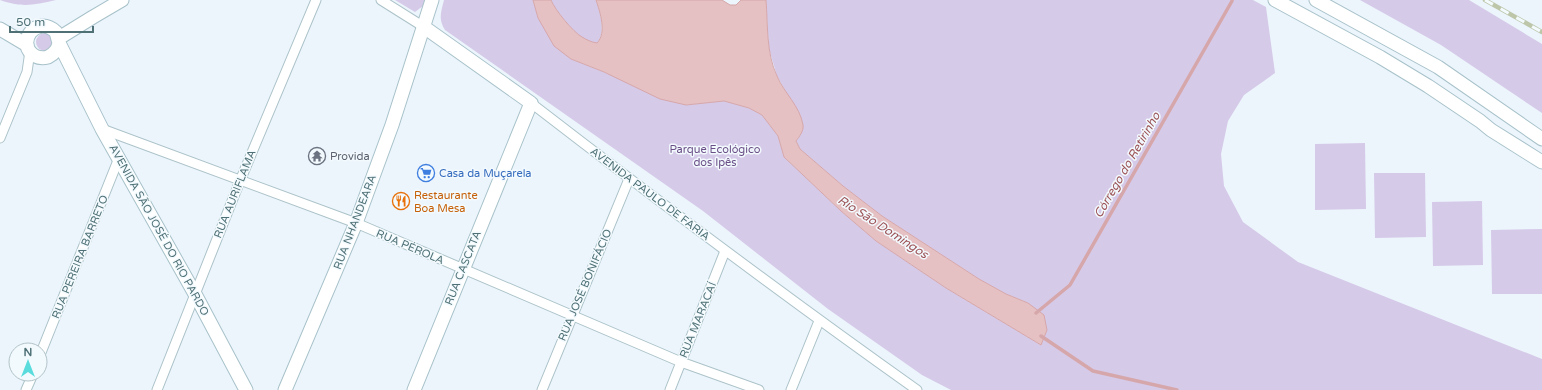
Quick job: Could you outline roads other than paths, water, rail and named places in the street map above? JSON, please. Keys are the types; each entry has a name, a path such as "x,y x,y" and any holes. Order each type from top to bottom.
{"street":[{"path":"56,36 122,0"},
{"name":"RUA AURIFLAMA","path":"157,390 240,181 316,0"},
{"name":"AVENIDA PAULO DE FARIA","path":"381,0 424,27 531,103 819,321 917,390"},
{"name":"RUA NHANDEARA","path":"283,389 356,223 392,125 432,0"},
{"path":"1275,0 1380,57 1428,86 1491,130 1542,162"},
{"path":"1316,0 1438,66 1497,109 1542,139"},
{"path":"1333,32 1343,14"},
{"path":"0,138 36,48 36,27 46,26 56,36 56,51 36,48"},
{"path":"1,29 73,69"},
{"name":"AVENIDA SÃO JOSÉ DO RIO PARDO","path":"56,36 102,129 195,294 246,390"},
{"name":"RUA CASCATA","path":"414,390 462,269 531,103"},
{"path":"1480,121 1497,109"},
{"name":"RUA PÉROLA","path":"102,129 356,223 681,362 759,390"},
{"name":"RUA PEREIRA BARRETO","path":"46,342 119,158"},
{"name":"RUA JOSÉ BONIFÁCIO","path":"542,390 630,179"},
{"name":"RUA MARACAÍ","path":"670,390 725,251"},
{"path":"790,390 819,321"}],"water":[{"name":"Rio São Domingos","path":"533,0 551,0 560,15 574,31 586,39 597,43 602,34 602,22 596,0 722,0 730,5 736,5 741,0 766,0 768,39 773,67 780,82 799,112 803,125 802,132 796,141 800,149 843,186 882,216 979,279 1006,294 1028,303 1044,315 1047,330 1041,345 946,288 876,241 841,211 784,157 778,136 762,115 749,108 724,101 686,105 660,99 604,72 571,59 554,46 538,18"}],"waterway":[{"name":"Córrego do Retirinho","path":"1036,313 1070,285 1232,1"},
{"path":"1041,336 1093,371 1177,390"}],"railway":[{"path":"1485,0 1542,32"}],"place":[{"name":"Provida","path":"317,156"},
{"name":"Casa da Muçarela","path":"426,173"},
{"name":"Restaurante Boa Mesa","path":"401,201"}],"park label":[{"name":"Parque Ecológico dos Ipês","path":"715,155"}]}
